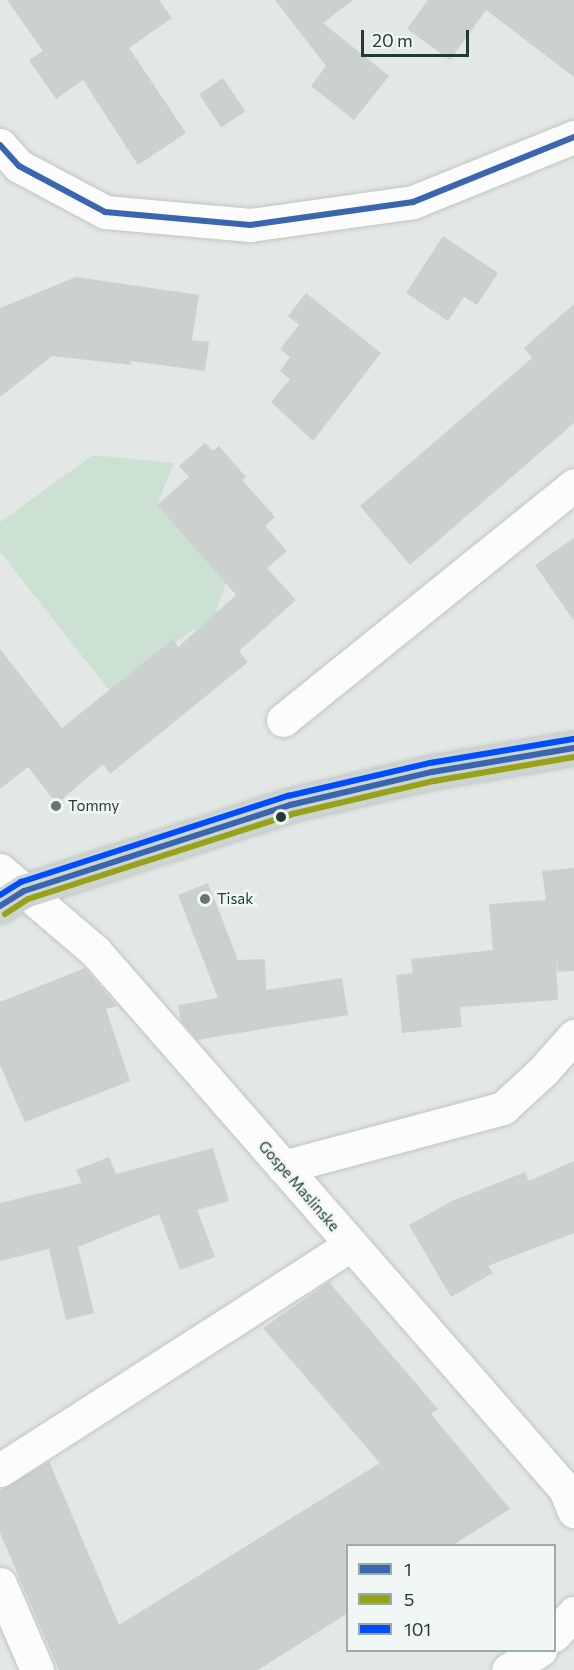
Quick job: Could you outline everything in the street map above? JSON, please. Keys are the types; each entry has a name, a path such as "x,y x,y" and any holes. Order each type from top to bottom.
{"main road":[{"path":"12,899 290,805 432,772 574,748"}],"street":[{"path":"0,145 19,166 105,212 250,225 413,202 574,137"},
{"path":"283,720 574,485"},
{"name":"Gospe Maslinske","path":"0,870 12,899 95,951 571,1495"},
{"path":"283,1167 503,1108 543,1071 574,1036"},
{"path":"0,1470 351,1245"},
{"path":"0,1584 37,1670"},
{"path":"556,1634 574,1613"},
{"path":"508,1670 537,1652"}],"green space":[{"path":"93,455 174,463 157,505 226,583 207,638 194,629 109,690 0,552 0,522"}],"building":[{"path":"7,0 159,0 172,18 129,48 186,133 138,165 83,80 56,99 29,60 43,51"},
{"path":"275,0 353,0 323,23 389,76 354,120 311,86 326,66"},
{"path":"428,0 574,0 574,77 486,10 450,60 407,29"},
{"path":"223,78 245,111 221,127 199,94"},
{"path":"443,236 498,273 477,305 464,297 448,321 406,293"},
{"path":"76,277 199,295 192,340 209,342 205,371 131,361 131,365 52,356 0,397 0,308"},
{"path":"306,293 381,353 313,441 271,402 290,379 280,371 290,357 280,349 299,325 288,316"},
{"path":"574,304 574,423 410,565 360,506 532,358 524,348"},
{"path":"205,443 213,451 219,446 246,477 242,480 275,517 265,526 287,551 267,568 296,600 239,651 248,662 110,774 103,764 57,804 28,767 0,789 0,649 62,728 173,639 178,647 236,595 157,505 189,477 179,466"},
{"path":"574,538 574,621 535,565"},
{"path":"574,868 574,971 558,972 556,959 558,1000 460,1007 462,1027 402,1033 396,975 413,973 411,959 493,950 489,904 546,900 542,871"},
{"path":"208,883 238,960 265,959 266,990 342,978 348,1015 197,1040 181,1021 178,1005 218,998 178,895"},
{"path":"85,968 117,1006 106,1009 130,1081 25,1122 0,1065 0,1002"},
{"path":"213,1148 229,1201 197,1210 215,1257 180,1270 159,1214 78,1247 94,1313 66,1320 49,1249 0,1261 0,1203 82,1183 76,1170 109,1157 116,1174"},
{"path":"574,1161 574,1233 488,1266 493,1273 451,1297 409,1225 452,1201 525,1172 529,1181"},
{"path":"329,1282 438,1409 431,1414 510,1509 455,1544 346,1544 346,1614 258,1670 59,1670 0,1533 0,1491 49,1461 119,1625 380,1463 263,1328"}],"transit line":[{"name":"1","path":"0,145 19,166 105,212 250,225 413,202 574,137"},
{"name":"101","path":"0,895 21,882 288,796 430,763 573,739"},
{"name":"1","path":"0,906 24,891 290,805 432,772 574,748"},
{"name":"5","path":"5,914 28,899 292,814 434,781 574,757"}],"place":[{"name":"Tommy","path":"56,806"},
{"name":"Tisak","path":"205,899"}]}
